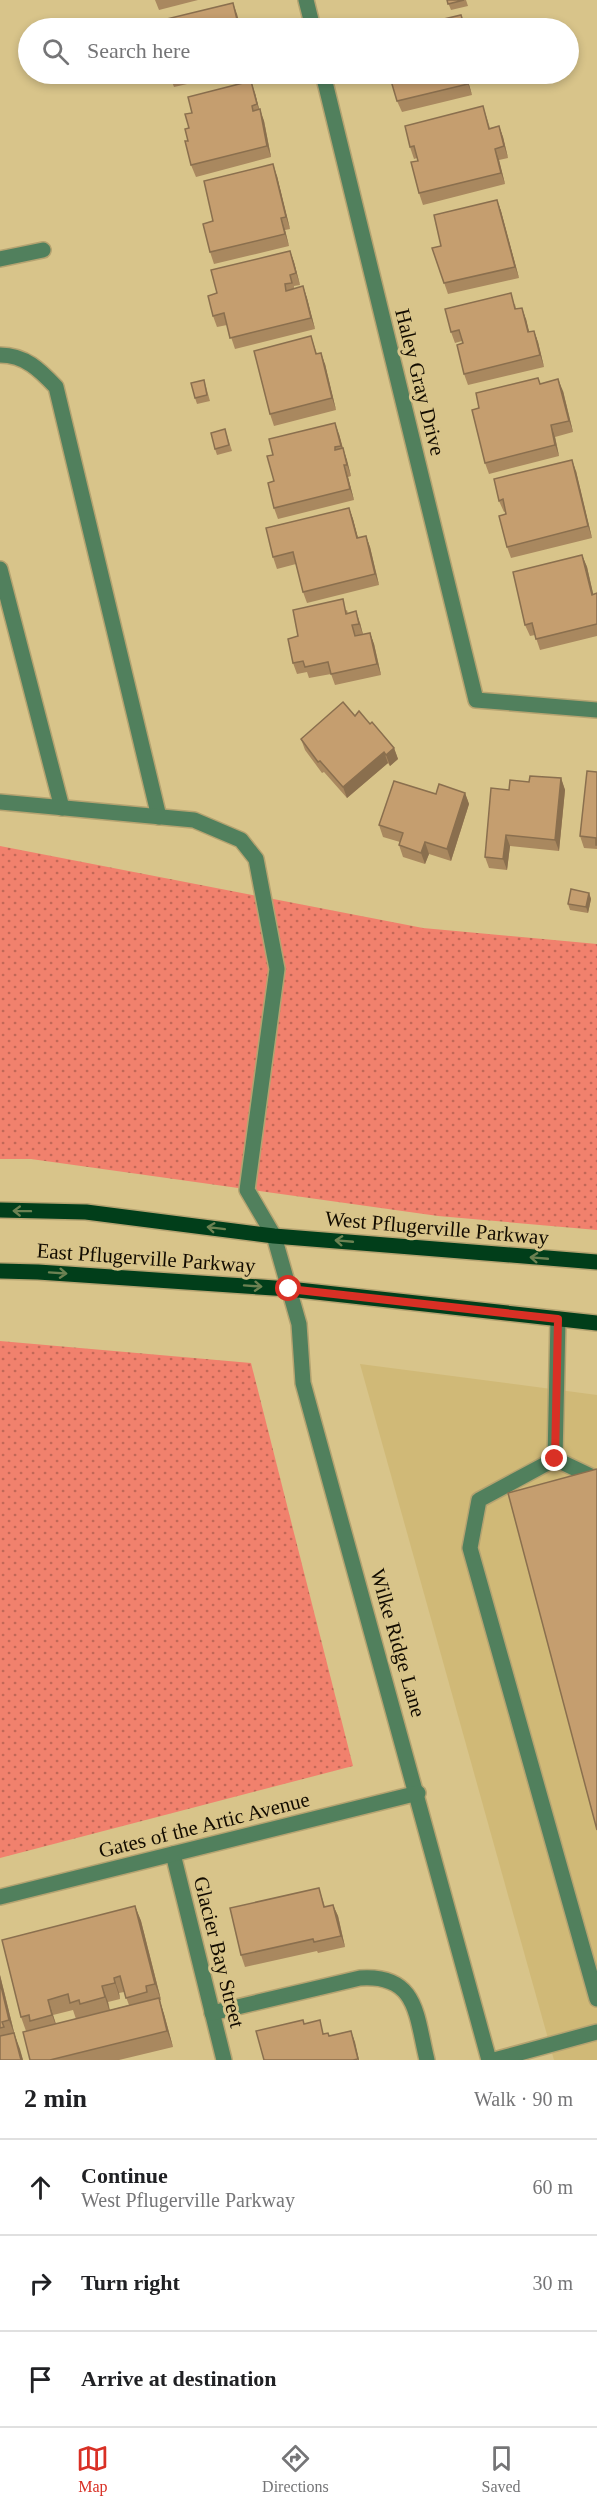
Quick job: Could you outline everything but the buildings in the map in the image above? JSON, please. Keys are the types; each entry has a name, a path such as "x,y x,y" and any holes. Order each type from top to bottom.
{"main road":[{"name":"East Pflugerville Parkway","path":"0,1210 87,1212 274,1236"},
{"name":"West Pflugerville Parkway","path":"274,1236 597,1262"},
{"name":"East Pflugerville Parkway","path":"0,1271 289,1289"},
{"path":"289,1289 597,1323"}],"street":[{"path":"306,0 310,18"},
{"name":"Haley Gray Drive","path":"326,84 476,700 597,710"},
{"path":"0,259 43,250"},
{"path":"0,355 22,357 41,371 56,387 159,817"},
{"path":"0,569 62,808"},
{"name":"Wilke Ridge Lane","path":"0,802 194,820 241,840 256,859 277,969 248,1190 274,1236 299,1324 303,1383 418,1793 489,2060"},
{"path":"555,1459 558,1319"},
{"path":"555,1459 597,1479"},
{"path":"555,1459 479,1500 470,1548 597,1999"},
{"name":"Gates of the Artic Avenue","path":"0,1898 418,1793"},
{"name":"Glacier Bay Street","path":"173,1854 212,2013 218,2059"},
{"path":"212,2013 360,1978 377,1977 392,1981 403,1988 410,1997 427,2060"},
{"path":"494,2060 597,2032"}],"shaded area":[{"path":"0,846 423,928 597,944 597,1230 438,1216 31,1159 0,1159"},
{"path":"0,1341 251,1363 353,1766 0,1858"},
{"path":"360,1364 597,1395 597,2060 554,2060"}],"route":[{"path":"289,1289 558,1319 555,1459"}]}
